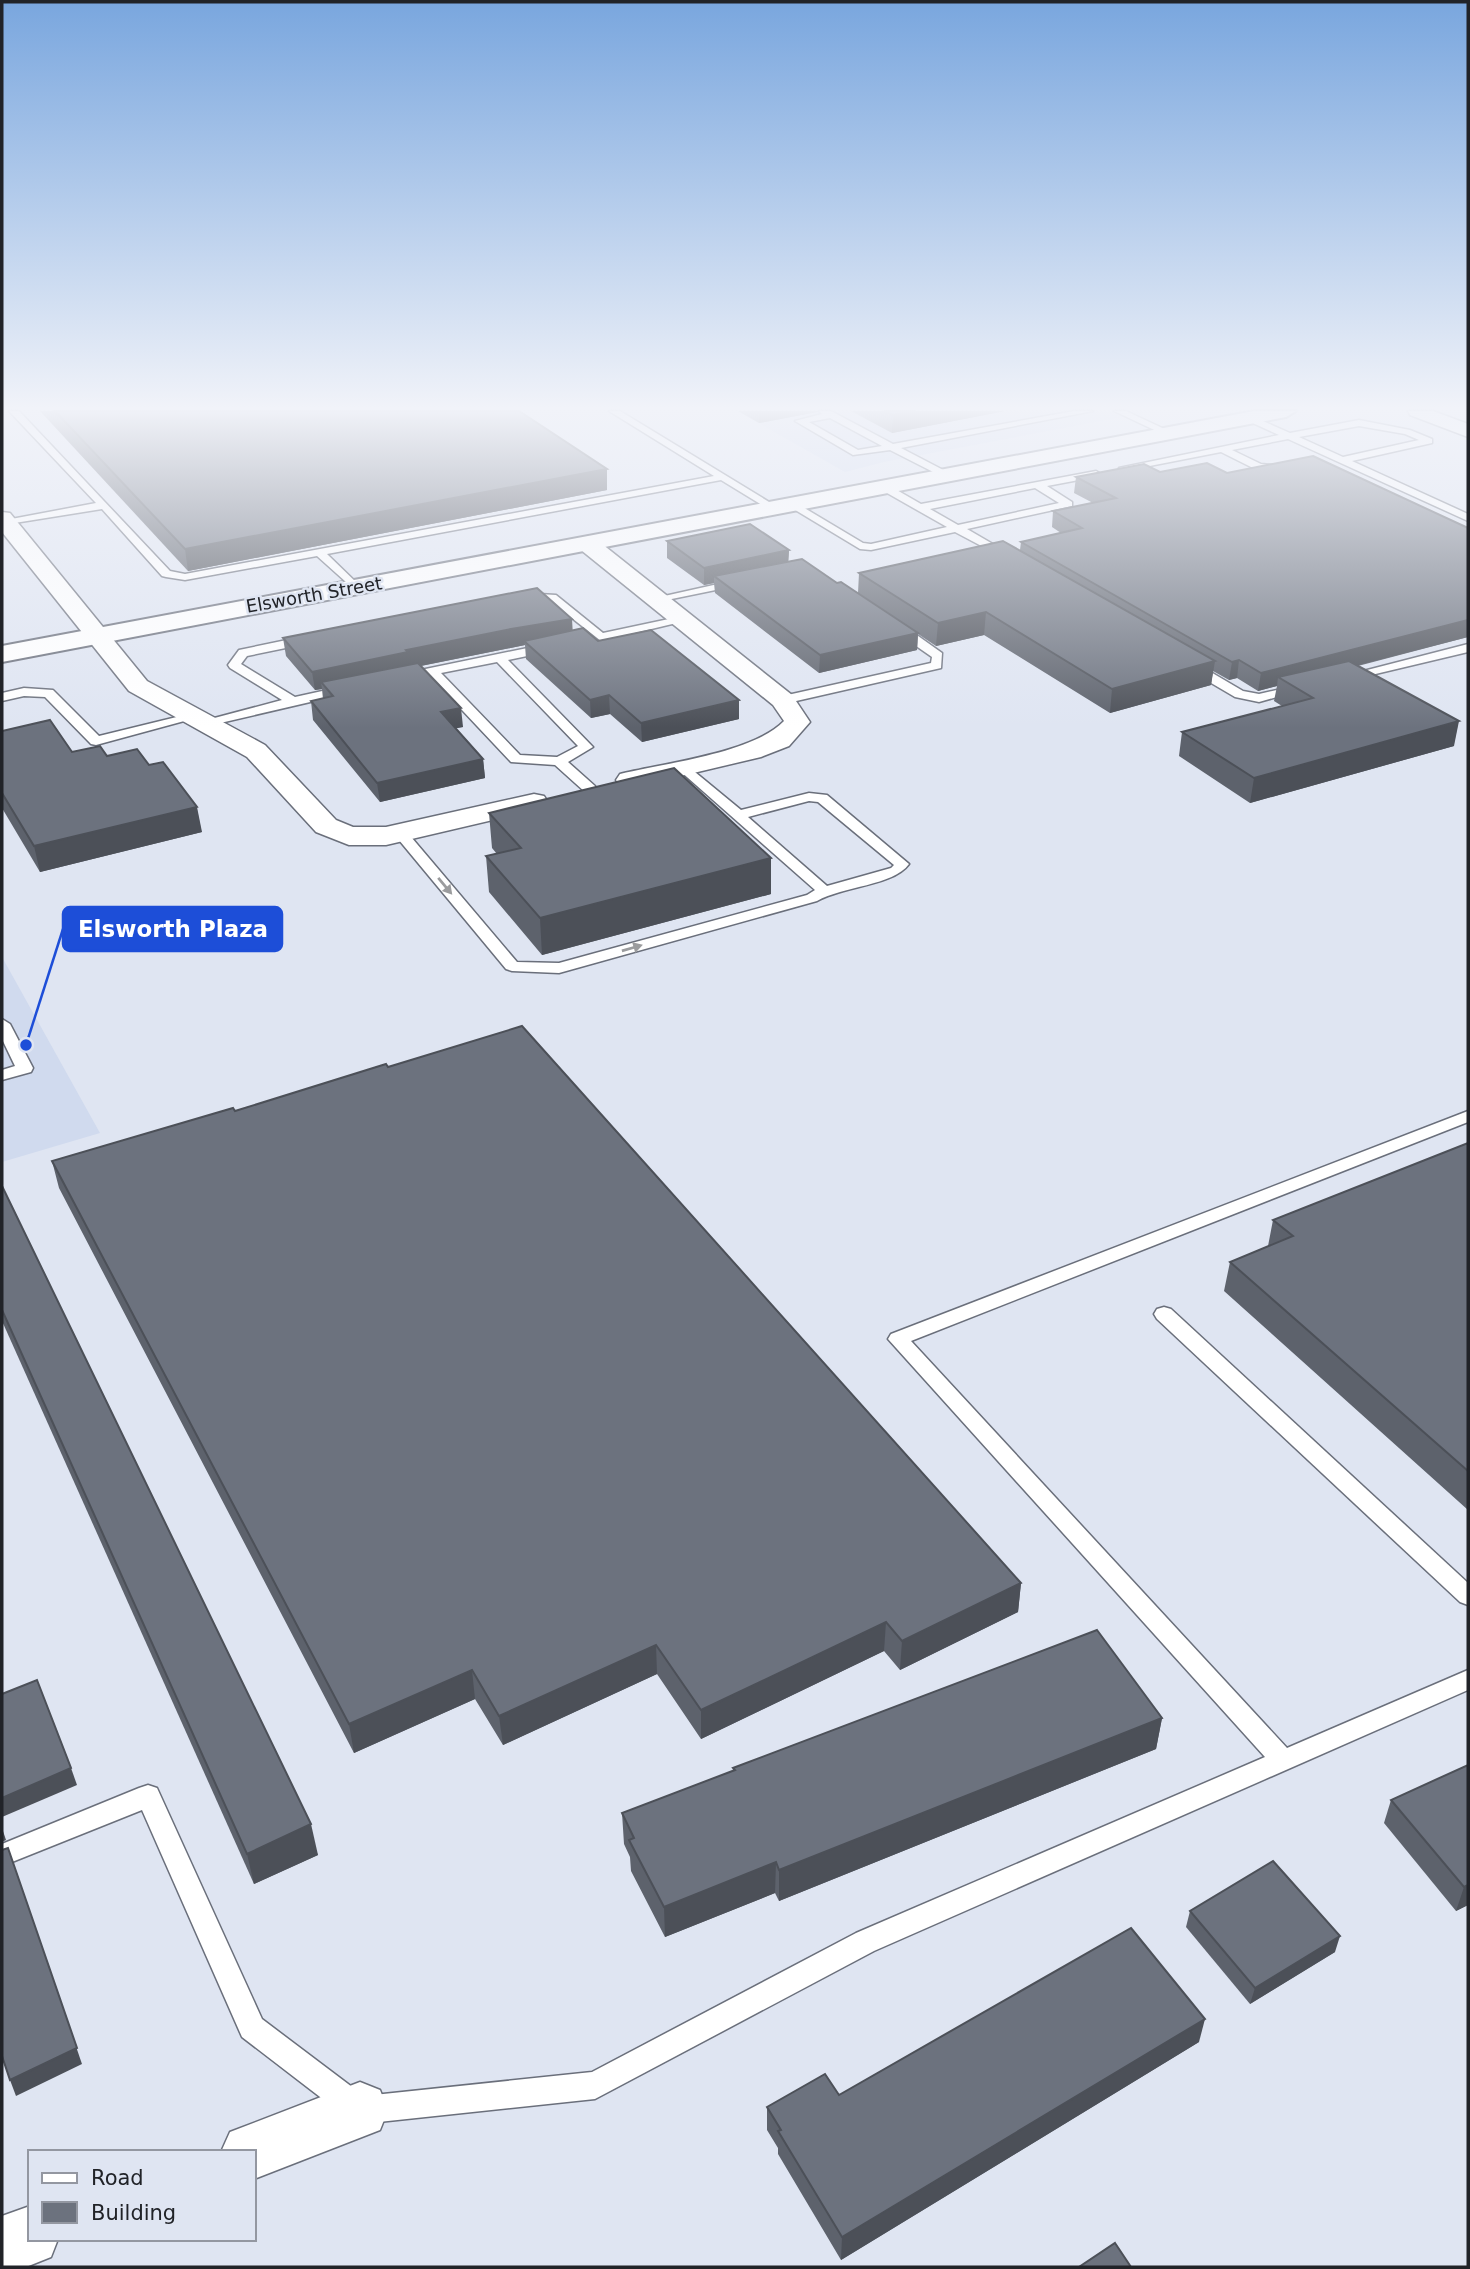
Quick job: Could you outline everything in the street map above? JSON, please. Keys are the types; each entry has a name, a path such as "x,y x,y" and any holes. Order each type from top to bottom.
{"street":[{"name":"Elsworth Street","path":"2,654 729,517"},
{"path":"4,520 138,686 256,751 286,780 326,826 349,836 401,834 752,751 780,740 797,722 783,700 589,545"},
{"path":"255,2150 360,2110"},
{"path":"2,2246 28,2237"}],"lane":[{"path":"4,520 25,517"},
{"path":"115,517 166,574 185,577 508,517"},
{"path":"805,517 865,547 1009,517"},
{"path":"938,517 1012,559"},
{"path":"319,552 356,588"},
{"path":"657,599 753,580"},
{"path":"503,600 529,594 552,597 594,638 683,620"},
{"path":"783,700 937,665 938,656 932,650 887,620"},
{"path":"293,701 234,666 243,653 320,637"},
{"path":"395,680 563,645"},
{"path":"1337,680 1468,648"},
{"path":"433,672 516,760 559,761 586,747 500,658"},
{"path":"1179,659 1239,694 1259,698 1311,686"},
{"path":"2,697 24,692 49,693 62,717 96,741 357,688"},
{"path":"559,761 590,789"},
{"path":"684,767 818,894"},
{"path":"401,834 512,966 559,968 897,871 902,864 822,799 808,797 738,816"},
{"path":"2,1024 26,1068 2,1075"},
{"path":"1283,1760 898,1339 1468,1116"},
{"path":"1164,1314 1468,1596"},
{"path":"2,1856 148,1796 252,2028 360,2110 596,2085 865,1942 1468,1680"}],"shaded area":[{"path":"2,957 100,1133 2,1162"}],"building":[{"path":"155,517 354,517 185,549"},
{"path":"1063,517 1444,517 1468,528 1468,620 1261,673 1239,660 1232,662 1021,542 1082,528"},
{"path":"750,524 789,550 704,568 667,541"},
{"path":"1003,541 1215,661 1112,689 986,612 938,623 859,573"},
{"path":"802,559 918,633 820,655 714,576"},
{"path":"537,588 572,619 406,650 408,652 312,672 283,638"},
{"path":"583,628 598,641 651,630 739,700 641,723 609,695 590,700 524,641"},
{"path":"1349,661 1459,721 1254,778 1182,732 1313,698 1278,677"},
{"path":"418,663 461,708 441,712 483,759 377,783 311,701 333,696 321,682"},
{"path":"50,720 72,752 100,746 107,756 137,749 149,765 163,762 197,807 34,846 2,793 2,731"},
{"path":"674,768 771,858 540,918 486,856 521,848 489,813"},
{"path":"522,1026 1021,1583 902,1641 886,1622 701,1710 656,1645 499,1716 472,1670 349,1724 52,1161 233,1108 235,1111 386,1064 388,1067"},
{"path":"1468,1143 1468,1471 1230,1262 1293,1236 1273,1220"},
{"path":"2,1186 311,1824 247,1854 2,1310"},
{"path":"1097,1630 1162,1718 779,1870 776,1862 664,1907 629,1840 634,1838 622,1813"},
{"path":"37,1680 71,1768 2,1798 2,1694"},
{"path":"1468,1765 1468,1885 1464,1887 1391,1800"},
{"path":"8,1848 77,2048 10,2080 2,2056 2,1850"},
{"path":"1273,1861 1340,1936 1255,1988 1190,1911"},
{"path":"1131,1928 1205,2019 842,2237 778,2131 781,2130 767,2107 825,2074 839,2095"},
{"path":"1115,2243 1131,2267 1079,2267"}],"place":[{"name":"Elsworth Plaza","path":"26,1045"}]}
